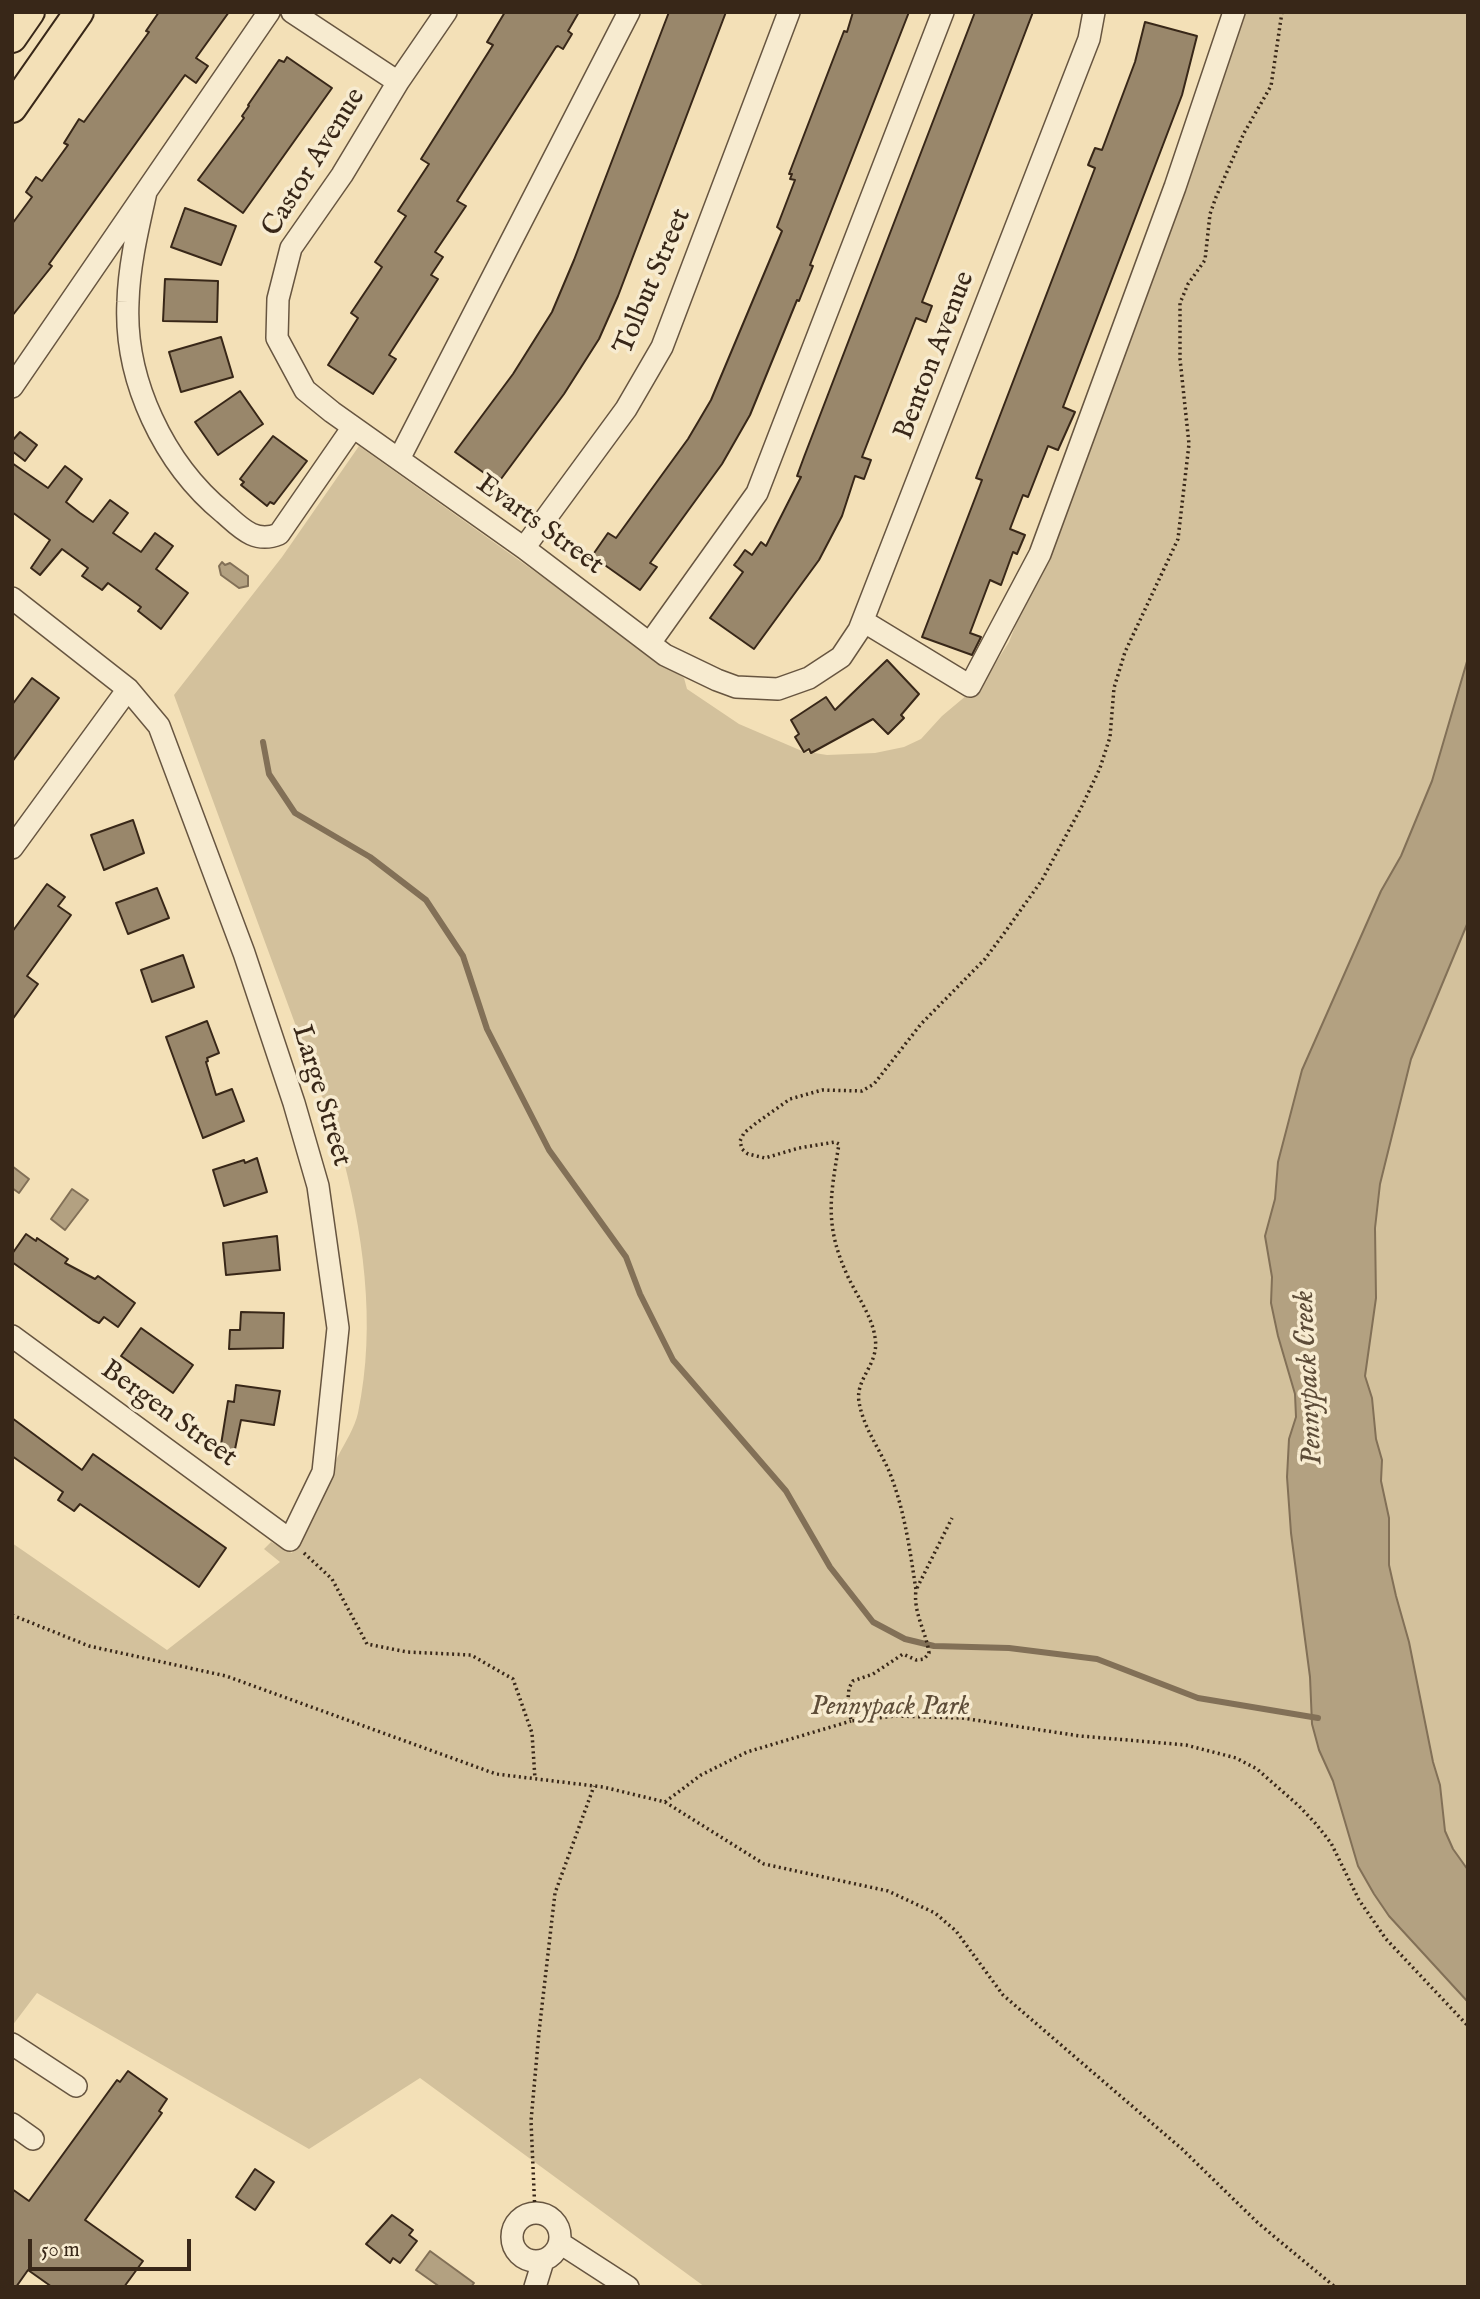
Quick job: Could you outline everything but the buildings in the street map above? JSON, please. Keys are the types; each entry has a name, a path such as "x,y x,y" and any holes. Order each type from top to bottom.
{"main road":[{"path":"12,108 79,12"}],"street":[{"path":"12,387 269,12"},
{"path":"292,12 398,82"},
{"name":"Castor Avenue","path":"286,357 277,338 278,299 291,248 342,175 398,82 446,12"},
{"path":"398,459 629,12"},
{"name":"Tolbut Street","path":"524,548 626,409 662,347 789,12"},
{"path":"650,643 757,493 943,12"},
{"name":"Benton Avenue","path":"786,686 809,678 841,657 863,621 1089,39 1094,12"},
{"path":"863,621 970,686 1040,554 1175,187 1234,12"},
{"path":"146,192 133,251 128,304 132,358 148,412 190,479 219,510 251,535 267,539 279,534 353,428"},
{"name":"Evarts Street","path":"286,357 305,390 353,428 524,548 665,655 736,687 778,689 786,686"},
{"name":"Large Street","path":"12,598 128,689 159,726 244,953 294,1103 318,1186 338,1328 323,1472 290,1540"},
{"path":"12,848 128,689"},
{"name":"Bergen Street","path":"12,1336 290,1540"},
{"path":"12,2043 76,2087"},
{"path":"12,2124 33,2139"},
{"path":"535,2213 546,2215 553,2220 560,2235 559,2243 556,2251 543,2261 534,2262 519,2255 512,2240 516,2224 522,2218 535,2213"},
{"path":"559,2243 628,2287"},
{"path":"535,2287 543,2261"}],"path":[{"path":"851,1721 848,1700 853,1681 873,1674 903,1654 916,1660 924,1660 929,1653 928,1640 920,1625 915,1601 916,1590 902,1510 890,1474 869,1435 859,1400 859,1389 874,1361 875,1337 835,1245 831,1208 834,1165 839,1144 820,1143 765,1158 748,1154 742,1149 740,1141 744,1133 790,1099 822,1090 862,1091 874,1084 921,1024 985,959 1042,880 1082,807 1107,750 1114,688 1125,653 1178,538 1189,444 1180,359 1180,303 1188,284 1205,260 1210,214 1216,197 1244,133 1271,86 1282,12"},
{"path":"916,1590 952,1518"},
{"path":"290,1540 332,1579 368,1644 407,1652 471,1655 513,1679 532,1733 536,1779"},
{"path":"12,1615 89,1646 226,1676 496,1774 594,1786 665,1802 764,1864 888,1891 935,1913 956,1931 1003,1994 1182,2148 1258,2223 1335,2287"},
{"path":"665,1802 701,1774 747,1752 851,1721 895,1716 948,1717 1080,1736 1186,1745 1236,1758 1257,1769 1316,1824 1331,1843 1360,1900 1386,1939 1468,2026"},
{"path":"535,2213 531,2122 555,1893 594,1786"}],"green space":[{"name":"Pennypack Park","path":"1243,12 1468,12 1468,2287 705,2287 420,2078 309,2149 37,1993 12,2026 12,1543 167,1650 280,1562 264,1549 271,1542 292,1553 355,1424 364,1379 367,1311 365,1277 355,1209 339,1143 174,695 282,557 359,446 684,678 687,689 739,724 802,751 827,755 875,753 904,747 921,739 942,716 967,695 973,698 1009,642 1172,225 1228,66"}],"water":[{"path":"222,562 225,565 230,563 248,576 248,586 239,588 221,575 219,566"},
{"name":"Pennypack Creek","path":"1468,658 1468,922 1411,1059 1380,1184 1375,1228 1376,1298 1365,1376 1372,1398 1376,1439 1382,1460 1381,1481 1389,1518 1389,1565 1440,1785 1445,1831 1453,1849 1468,1870 1468,2002 1389,1916 1358,1866 1333,1781 1319,1750 1312,1724 1310,1677 1291,1533 1287,1477 1289,1439 1296,1417 1295,1394 1271,1303 1272,1277 1265,1236 1275,1199 1278,1162 1302,1070 1381,891 1401,856 1432,781"},
{"path":"12,1166 29,1179 19,1193 12,1188"},
{"path":"72,1189 88,1200 65,1230 51,1219"},
{"path":"430,2251 474,2283 471,2287 440,2287 416,2270"}],"waterway":[{"path":"263,742 269,774 295,813 370,857 426,900 463,956 487,1029 549,1150 626,1257 640,1294 673,1360 786,1491 830,1567 873,1622 905,1639 934,1646 1009,1648 1097,1659 1198,1698 1318,1718"}]}
